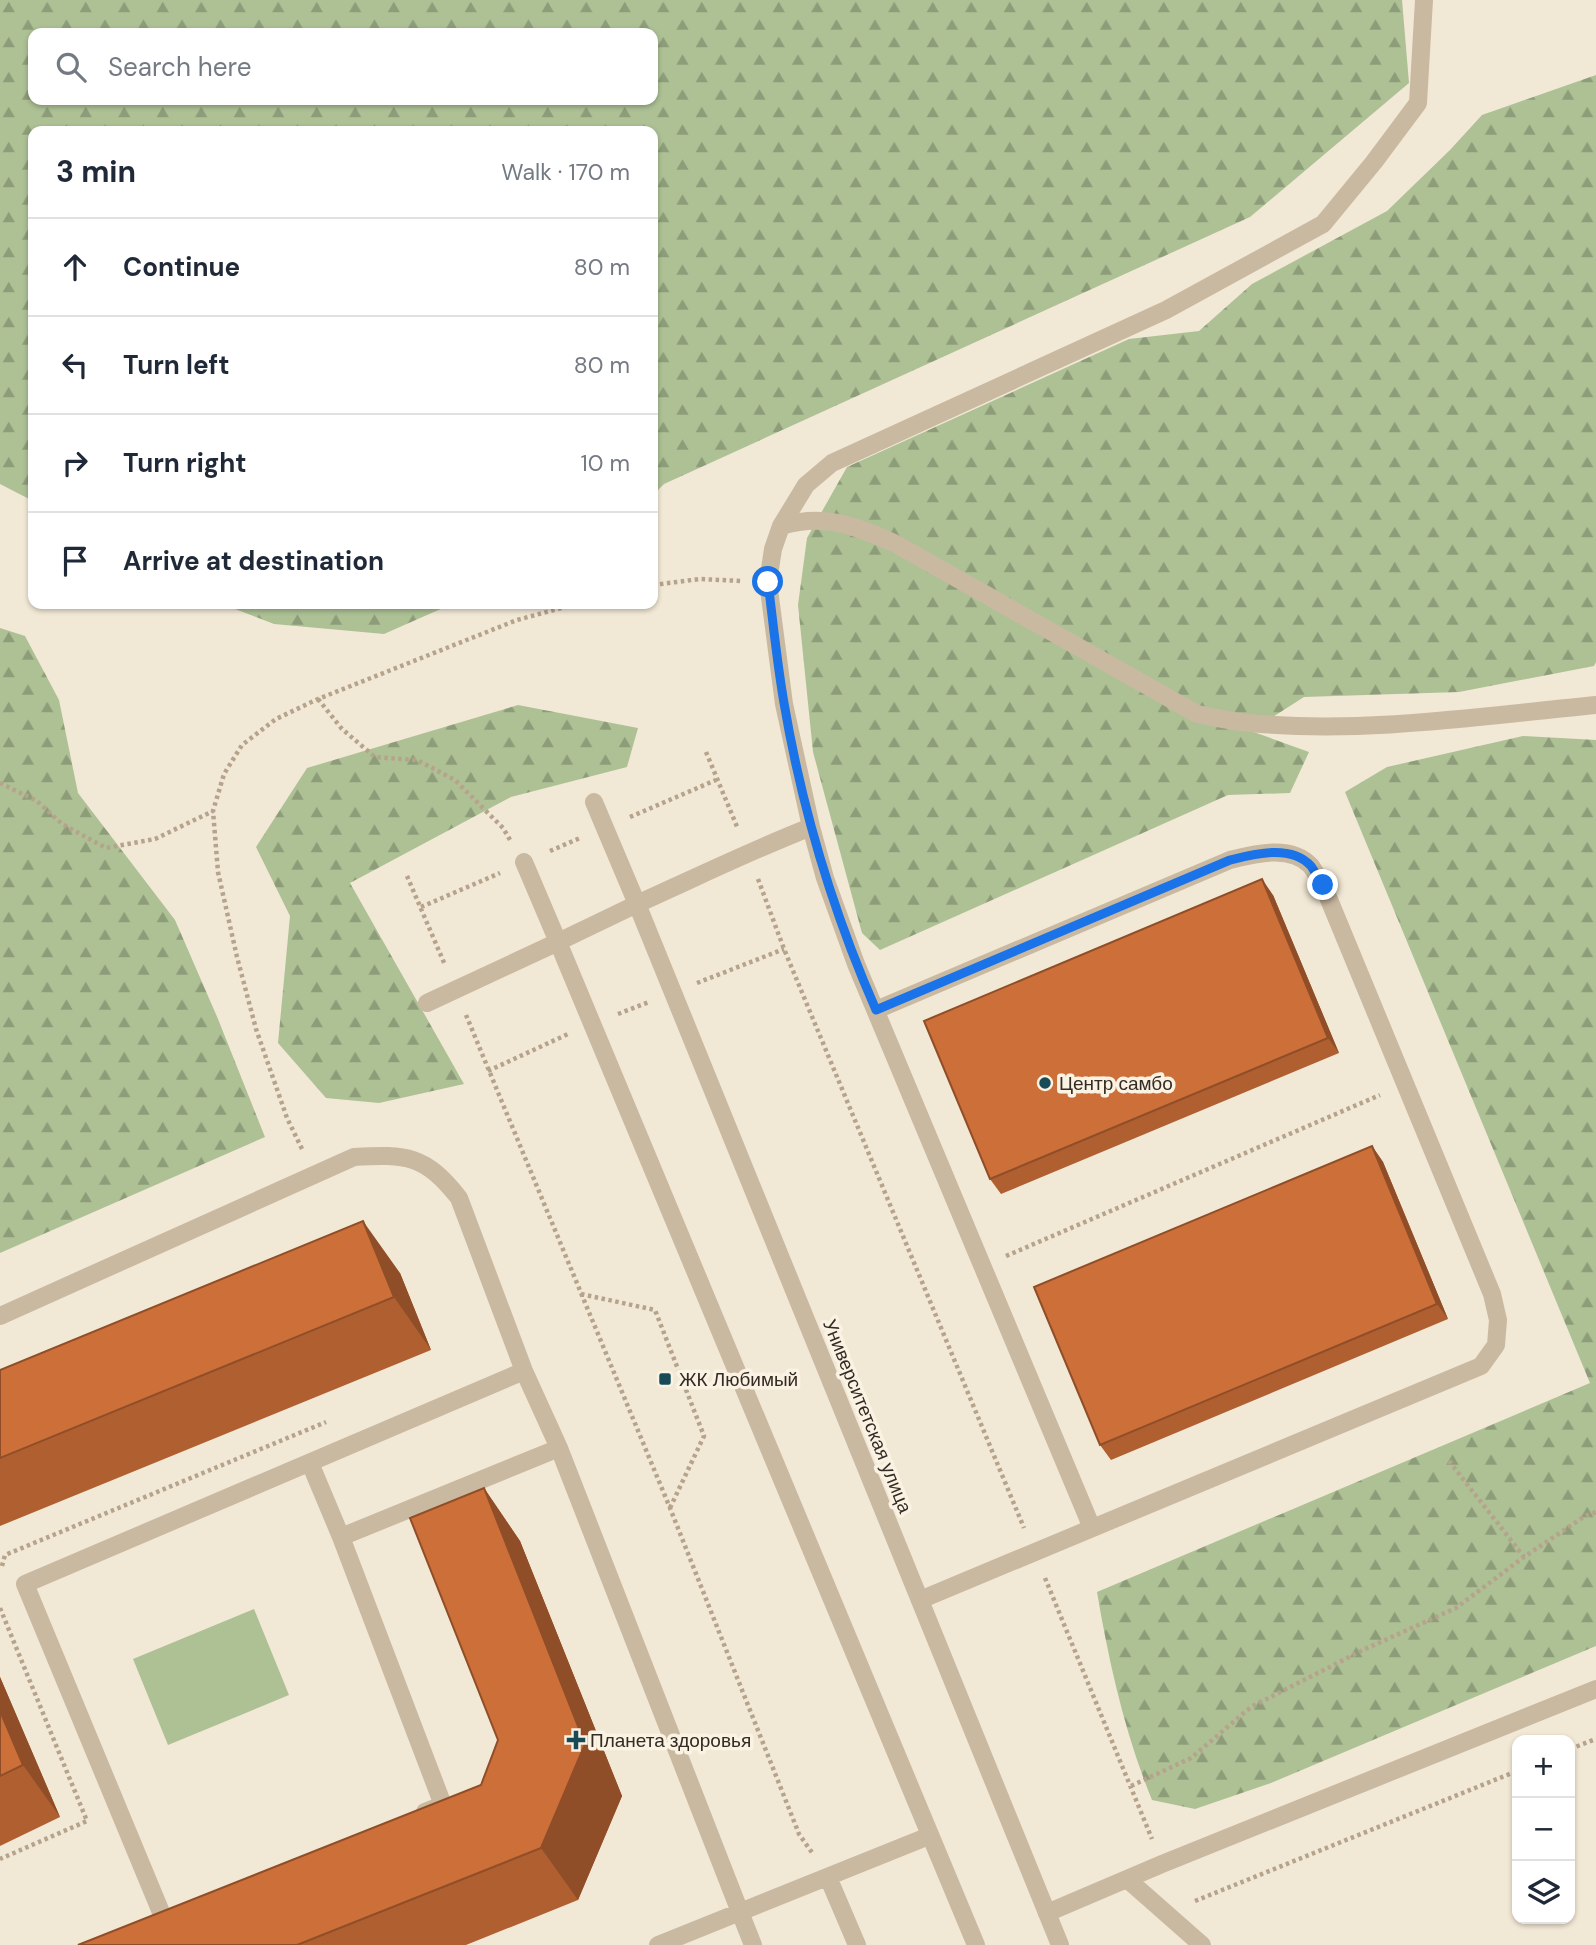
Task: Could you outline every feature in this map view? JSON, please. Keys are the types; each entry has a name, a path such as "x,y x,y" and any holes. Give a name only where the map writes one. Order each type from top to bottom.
{"street":[{"path":"1092,1528 856,964 825,878 784,704 768,582 773,549 781,526 806,485 832,464 1166,310 1323,224 1418,103 1424,0"},
{"path":"781,526 802,520 822,519 856,527 896,544 1196,714 1247,723 1298,726 1403,723 1596,705"},
{"name":"Университетская улица","path":"594,802 1060,1945"},
{"path":"427,1003 637,904 811,827"},
{"path":"876,1010 1230,860 1257,853 1285,853 1309,863 1323,885 1492,1294 1498,1320 1496,1345 1480,1366 920,1600"},
{"path":"524,862 976,1945"},
{"path":"0,1316 354,1157 383,1155 413,1159 440,1174 459,1198 524,1371 559,1448 753,1945"},
{"path":"164,1917 25,1584 524,1371"},
{"path":"341,1537 559,1448"},
{"path":"310,1463 443,1805 405,1821"},
{"path":"1047,1913 1127,1878 1596,1689"},
{"path":"657,1945 929,1836"},
{"path":"828,1877 857,1945"},
{"path":"1127,1878 1202,1945"}],"path":[{"path":"658,584 700,579 768,582"},
{"path":"314,1175 287,1118 256,1029 237,957 218,872 213,811 224,774 242,745 276,719 318,699 517,620 558,609"},
{"path":"318,699 342,729 375,757 417,760 455,780 503,828 524,862"},
{"path":"706,752 750,855 784,949 1162,1864"},
{"path":"421,907 716,780"},
{"path":"0,783 37,801 62,824 106,848 155,839 213,811"},
{"path":"407,876 670,1508 799,1834 828,1877"},
{"path":"488,1071 592,1023 784,949"},
{"path":"982,1266 1405,1084"},
{"path":"580,1293 655,1310 704,1436 670,1508"},
{"path":"0,1574 5,1555 336,1418"},
{"path":"1449,1461 1524,1557"},
{"path":"1131,1786 1191,1758 1251,1707 1363,1650 1456,1608 1524,1557 1585,1516 1596,1512"},
{"path":"0,1608 87,1821 0,1859"},
{"path":"1575,1747 1596,1739"},
{"path":"1191,1903 1512,1773"}],"green space":[{"path":"0,0 1402,0 1409,83 1250,217 664,484 658,490 658,126 28,126 28,498 0,484"},
{"path":"1596,75 1594,666 1459,692 1304,697 1251,731 1309,752 1290,793 1228,795 880,950 862,933 813,752 798,605 807,538 847,467 1129,339 1199,331 1252,284 1387,211 1482,115"},
{"path":"235,609 441,609 384,634 274,624"},
{"path":"0,628 25,636 59,700 78,793 175,920 265,1137 0,1253"},
{"path":"518,705 638,728 627,767 511,797 350,883 464,1084 379,1103 326,1098 278,1043 290,916 256,847 307,768"},
{"path":"1523,736 1596,740 1596,1646 1271,1783 1195,1809 1152,1800 1119,1698 1097,1592 1590,1383 1345,792 1387,767"},
{"path":"254,1609 289,1695 168,1745 133,1659"}],"building":[{"path":"1262,879 1328,1038 990,1179 924,1021"},
{"path":"1372,1146 1437,1304 1100,1445 1034,1287"},
{"path":"363,1221 394,1297 0,1458 0,1370"},
{"path":"484,1488 585,1744 541,1848 297,1945 78,1945 481,1785 498,1740 410,1518"},
{"path":"0,1711 23,1765 0,1776"}],"place":[{"name":"Центр самбо","path":"1045,1083"},
{"name":"ЖК Любимый","path":"665,1379"},
{"name":"Планета здоровья","path":"576,1740"}],"route":[{"path":"768,582 784,704 811,827 825,878 876,1010 1230,860 1257,853 1285,853 1309,863 1323,885"}]}
